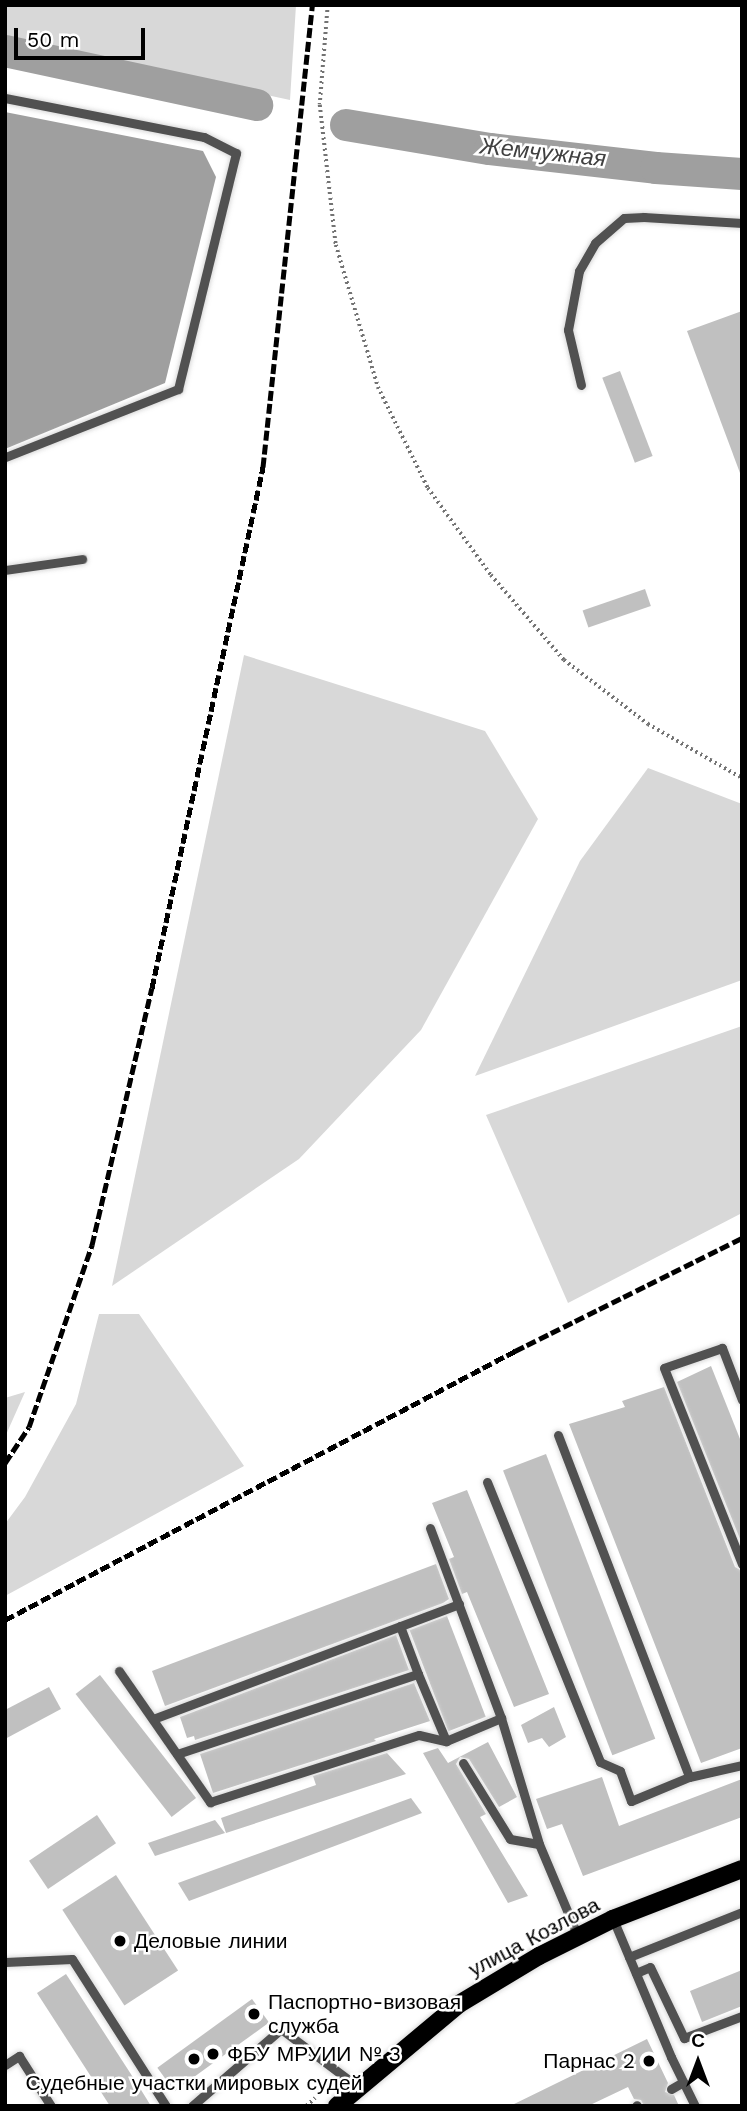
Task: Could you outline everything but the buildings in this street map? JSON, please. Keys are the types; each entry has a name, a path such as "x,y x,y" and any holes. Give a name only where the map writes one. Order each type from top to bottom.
{"main road":[{"name":"улица Козлова","path":"337,2106 357,2086 459,2004 613,1919 742,1869"}],"lane":[{"path":"5,98 204,137 236,153 178,389 5,457"},
{"path":"581,385 568,330 579,271 595,243 624,218 644,216 742,223"},
{"path":"5,570 82,559"},
{"path":"742,1400 722,1348 664,1367 742,1564"},
{"path":"558,1435 690,1777"},
{"path":"487,1482 600,1762 620,1771 631,1801 690,1777 742,1765"},
{"path":"430,1528 501,1718 539,1844 578,1937"},
{"path":"152,1719 458,1604"},
{"path":"400,1626 446,1741"},
{"path":"119,1671 210,1802 419,1735 446,1741 501,1718"},
{"path":"177,1754 418,1674"},
{"path":"463,1763 510,1839 539,1844"},
{"path":"629,1957 742,1912"},
{"path":"613,1919 695,2106"},
{"path":"5,1962 72,1959 166,2106"},
{"path":"636,1973 650,1967 684,2038 742,2016"},
{"path":"192,2106 281,2029 357,2086"},
{"path":"5,2065 19,2056 51,2106"},
{"path":"671,2089 683,2082"}],"path":[{"path":"328,5 320,105 336,245 378,387 428,488 491,575 564,660 648,724 742,778"},
{"path":"306,2106 315,2098"}],"shaded area":[{"path":"5,5 296,5 290,100 5,38"},
{"path":"5,112 203,151 216,177 165,383 5,449"},
{"path":"244,655 485,731 538,819 421,1030 299,1159 112,1286"},
{"path":"648,768 742,804 742,980 475,1076 580,861"},
{"path":"742,1026 742,1213 568,1303 486,1115"},
{"path":"99,1314 139,1314 244,1466 5,1596 5,1524 25,1497 76,1404"},
{"path":"25,1392 5,1437 5,1398"}],"waterway":[{"name":"Жемчужная","path":"5,51 257,105"},
{"name":"Жемчужная","path":"346,125 490,149 656,168 742,174"}],"railway":[{"path":"5,1463 29,1427 92,1245 152,988 263,467 312,5"},
{"path":"5,1620 515,1351 742,1238"}],"place":[{"name":"Деловые линии","path":"120,1941"},
{"name":"Паспортно-визовая служба","path":"254,2014"},
{"name":"ФБУ МРУИИ № 3","path":"213,2054"},
{"name":"Судебные участки мировых судей","path":"194,2059"},
{"name":"Парнас 2","path":"649,2061"}]}
